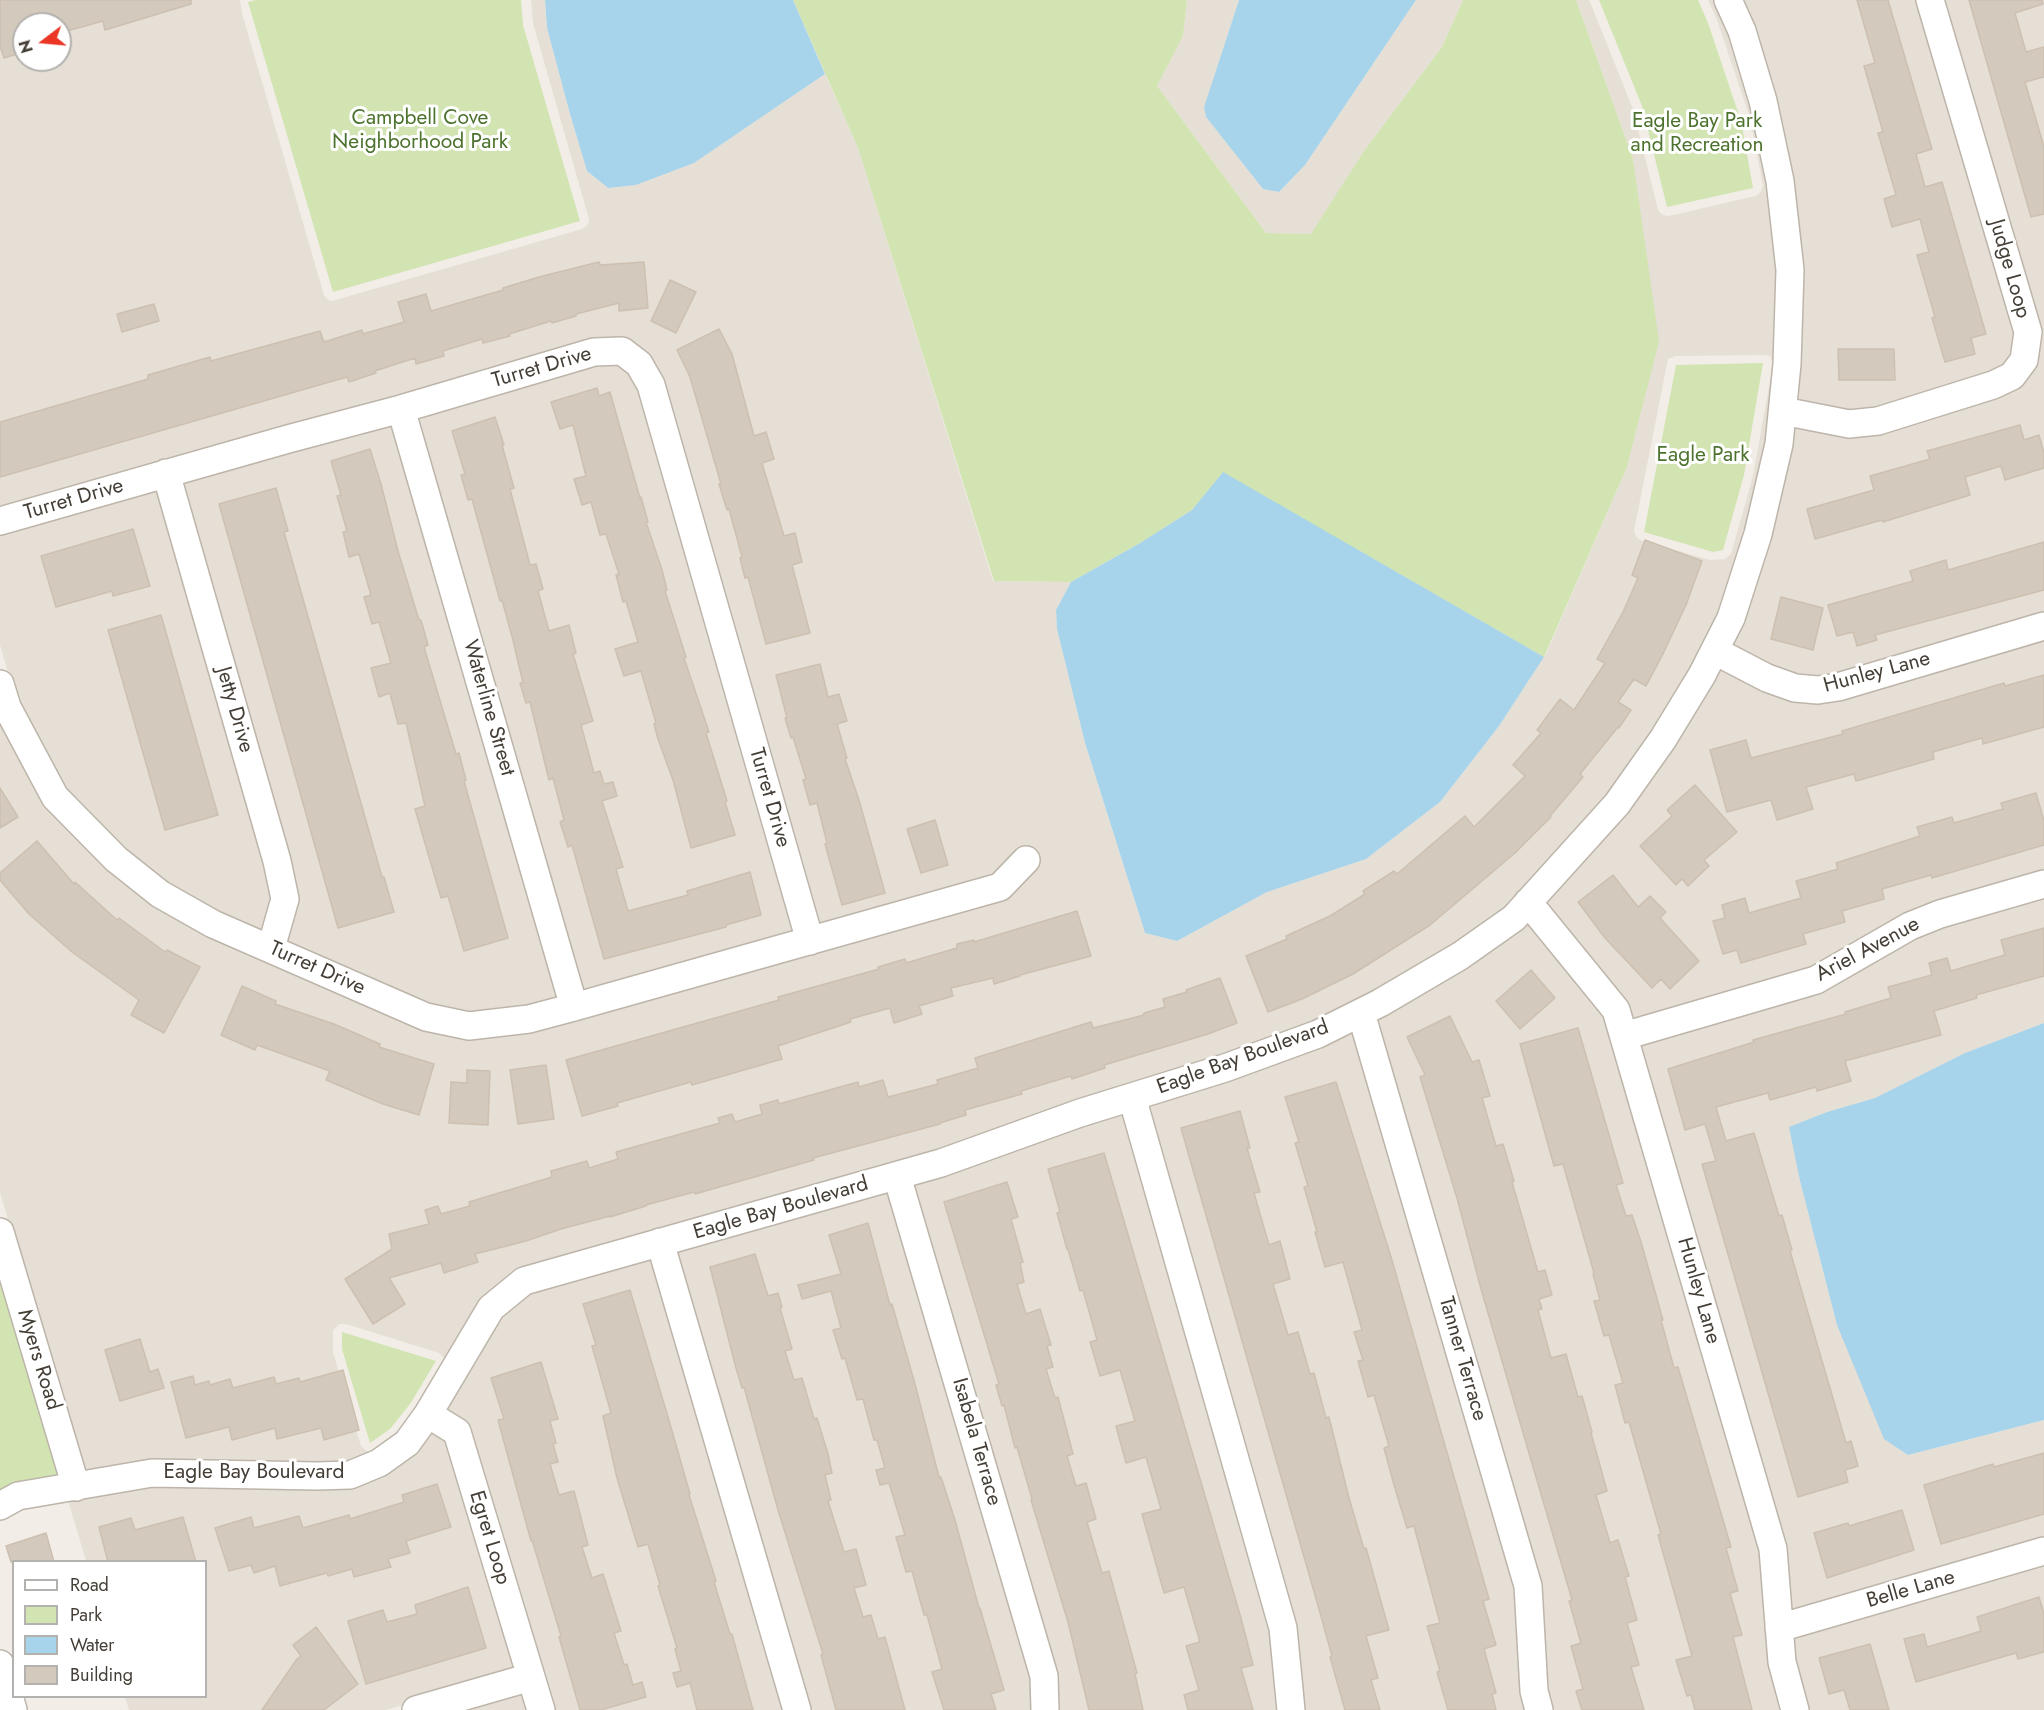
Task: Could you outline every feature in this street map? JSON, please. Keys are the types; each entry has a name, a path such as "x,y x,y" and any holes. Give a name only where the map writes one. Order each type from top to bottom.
{"street":[{"name":"Eagle Bay Boulevard","path":"0,1506 18,1496 152,1473 350,1475 380,1463 407,1443 428,1414 491,1308 524,1281 941,1163 1080,1113 1225,1068 1318,1035 1460,956 1514,918 1617,804 1663,739 1702,675 1731,618 1758,534 1779,444 1788,364 1790,270 1780,181 1763,100 1742,31 1728,0"},
{"name":"Judge Loop","path":"1783,411 1849,424 1878,422 1993,385 2012,376 2024,360 2028,332 1930,0"},
{"name":"Turret Drive","path":"0,521 402,409 594,352 622,351 639,364 651,385 810,941"},
{"name":"Waterline Street","path":"402,409 574,1007"},
{"name":"Jetty Drive","path":"166,473 277,861 285,899 271,948"},
{"name":"Hunley Lane","path":"1714,651 1767,678 1795,688 1818,690 1838,687 2044,626"},
{"name":"Turret Drive","path":"0,684 7,707 55,797 116,859 160,894 213,924 426,1017 469,1026 529,1019 1000,887 1026,860"},
{"name":"Ariel Avenue","path":"1624,1036 1816,980 1910,926 1940,914 2044,884"},
{"name":"Hunley Lane","path":"1528,902 1616,1010 1773,1550 1782,1662 1795,1710"},
{"name":"Tanner Terrace","path":"1361,1013 1528,1586 1534,1691 1539,1710"},
{"path":"1132,1097 1283,1628 1291,1710"},
{"name":"Isabela Terrace","path":"897,1176 1044,1676 1045,1710"},
{"name":"Myers Road","path":"0,1232 76,1487"},
{"path":"660,1242 797,1710"},
{"name":"Egret Loop","path":"428,1414 457,1432 540,1710"},
{"name":"Belle Lane","path":"1779,1628 2044,1551"},
{"path":"0,1664 14,1710"},
{"path":"416,1710 531,1677"}],"shaded area":[{"path":"0,0 240,0 324,295 332,301 582,229 588,225 589,219 533,23 531,0 545,0 547,28 587,171 608,188 636,185 694,163 825,74 858,148 993,581 1071,582 1056,610 1057,629 1085,743 1145,933 1177,941 1267,892 1366,859 1440,802 1499,726 1546,654 1627,467 1658,341 1633,159 1576,0 1589,0 1590,2 1633,109 1658,210 1663,215 1669,216 1755,196 1760,193 1763,186 1750,118 1708,0 1715,0 1732,35 1752,103 1770,183 1779,271 1777,364 1769,419 1771,420 1768,443 1747,532 1721,615 1692,671 1654,735 1608,799 1506,911 1453,948 1375,994 1348,1006 1314,1026 1077,1104 938,1153 521,1271 481,1304 418,1409 399,1436 374,1455 348,1465 153,1463 84,1475 0,1193 0,717 46,804 107,866 154,902 208,933 420,1026 470,1036 530,1029 1003,897 1041,859 1025,847 994,879 818,929 662,382 649,359 629,343 622,341 591,343 399,399 296,426 0,511","holes":["1676,356 1770,356 1773,364 1753,476 1731,554 1725,559 1710,560 1640,540 1634,531 1668,359","340,1324 439,1353 445,1359 444,1365 418,1409 398,1433 373,1451 367,1451 361,1446 333,1352 333,1330"]},
{"path":"1187,0 1239,0 1204,107 1206,117 1263,189 1279,192 1305,165 1416,0 1463,0 1442,47 1364,151 1312,234 1266,233 1157,86 1183,36"},
{"path":"1740,0 1919,0 2017,333 2014,357 2004,369 1876,412 1850,413 1794,403 1799,363"},
{"path":"1942,0 2044,0 2044,615 1836,677 1798,678 1729,646 1792,424 1846,433 2033,365"},
{"path":"617,361 630,371 641,389 797,935 582,995 415,415 595,362"},
{"path":"393,421 560,1000 470,1016 430,1008 284,942 180,480"},
{"path":"158,486 274,899 264,934 219,915 167,886 124,851 64,791 17,703 0,645 0,532"},
{"path":"2044,636 2044,873 1811,971 1632,1024 1542,902 1719,665 1763,688"},
{"path":"2044,894 2044,1023 1965,1053 1875,1098 1827,1112 1790,1127 1800,1181 1837,1325 1908,1455 2044,1420 2044,1541 1789,1615 1637,1043 1914,935"},
{"path":"1527,919 1606,1015 1762,1552 1784,1710 1551,1710 1374,1017"},
{"path":"1353,1028 1517,1588 1528,1710 1302,1710 1145,1103"},
{"path":"1124,1110 1273,1630 1280,1710 1056,1710 910,1182"},
{"path":"889,1189 1033,1678 1034,1710 808,1710 673,1249"},
{"path":"652,1255 785,1710 552,1710 442,1410 500,1314 529,1290"},
{"path":"430,1428 448,1438 518,1670 386,1710 129,1710 125,1698 207,1698 207,1560 86,1560 68,1500 152,1483 316,1486"},
{"path":"2044,1562 2044,1710 1807,1710 1793,1660 1791,1635"},
{"path":"523,1689 529,1710 451,1710"}],"green space":[{"name":"Campbell Cove Neighborhood Park","path":"256,0 521,0 523,25 580,221 333,292 248,2"},
{"path":"793,0 1187,0 1183,36 1157,86 1266,233 1311,234 1364,151 1442,47 1463,0 1576,0 1633,159 1659,341 1627,467 1544,657 1223,473 1192,510 1071,582 994,581 858,148"},
{"name":"Eagle Bay Park and Recreation","path":"1599,0 1698,0 1741,121 1753,188 1667,207 1642,106"},
{"name":"Eagle Park","path":"1763,363 1744,475 1723,550 1713,552 1644,532 1676,365"},
{"path":"0,1271 62,1479 0,1495"},
{"path":"342,1332 436,1361 410,1404 390,1429 370,1443 342,1349"}],"water":[{"path":"545,0 793,0 825,74 694,163 636,185 608,188 587,171 547,28"},
{"path":"1239,0 1416,0 1305,165 1279,192 1263,189 1206,117 1204,107"},
{"path":"1223,472 1544,657 1499,726 1440,802 1366,859 1267,892 1177,941 1145,933 1085,743 1057,629 1056,610 1071,582 1192,510"},
{"path":"2044,1023 2044,1420 1908,1455 1884,1439 1837,1325 1800,1181 1789,1127 1827,1112 1875,1098 1965,1053"}],"building":[{"path":"0,0 191,0 191,4 105,30 103,21 72,30 72,12 12,12 12,56 4,58 0,46"},
{"path":"1857,0 1888,0 1932,149 1916,154 1925,187 1942,182 1986,334 1971,338 1975,354 1945,362 1917,255 1929,252 1920,219 1892,227 1884,199 1896,195 1878,133 1883,132 1864,66 1875,63"},
{"path":"1969,0 2042,0 2043,4 2015,13 2026,52 2044,47 2044,77 2025,82 2044,147 2044,214 2031,217"},
{"path":"599,262 600,265 644,262 648,308 619,311 619,303 576,314 576,316 509,334 510,336 483,343 482,339 443,351 444,356 416,364 415,358 349,382 347,377 0,477 0,422 148,379 148,375 210,357 211,361 320,331 324,342 362,330 363,334 404,322 398,302 426,294 431,311 539,277"},
{"path":"670,280 696,292 676,333 651,321"},
{"path":"154,304 159,321 122,332 117,314"},
{"path":"719,329 732,354 754,436 766,432 774,459 762,463 784,536 795,533 802,562 792,565 810,633 766,644 748,577 745,578 740,558 742,557 729,509 727,510 719,484 721,484 690,377 677,350"},
{"path":"1838,349 1894,349 1895,380 1839,380"},
{"path":"597,388 599,396 610,392 648,522 646,522 662,570 667,590 665,591 686,657 684,658 709,732 706,733 735,835 691,848 673,780 658,739 654,724 656,723 641,671 624,676 615,649 638,642 626,601 623,602 616,575 619,574 606,534 600,535 591,502 582,505 574,479 586,476 573,425 560,429 551,402"},
{"path":"495,417 504,445 502,445 514,488 510,489 530,565 536,564 543,589 538,591 549,631 569,625 576,653 573,654 593,721 581,725 594,773 600,771 604,784 613,782 617,796 602,801 623,867 616,869 628,911 688,895 687,891 750,872 761,915 726,925 726,927 604,959 572,845 568,847 560,822 564,820 553,778 549,780 530,702 526,703 520,683 523,683 513,640 472,499 468,500 461,475 465,474 452,431"},
{"path":"2020,425 2024,440 2039,435 2044,453 2044,468 2005,480 2001,466 1965,477 1970,495 1883,522 1882,520 1815,539 1807,509 1874,490 1870,476 1930,459 1927,451"},
{"path":"370,449 398,551 428,645 424,647 456,754 459,753 466,780 464,781 508,938 464,951 448,896 441,898 415,809 425,806 406,723 398,724 390,693 379,697 371,668 391,663 379,622 372,624 364,597 371,595 359,554 349,557 343,532 347,531 337,496 341,495 331,461"},
{"path":"276,488 288,531 284,532 394,912 338,928 219,504"},
{"path":"133,529 150,586 113,596 112,591 56,607 41,556"},
{"path":"1645,540 1702,561 1686,605 1646,686 1634,679 1618,702 1631,710 1619,728 1580,774 1583,777 1551,817 1515,853 1430,925 1353,974 1302,999 1268,1012 1246,956 1287,939 1286,936 1330,916 1365,894 1363,891 1394,871 1397,874 1465,816 1474,827 1525,776 1513,765 1541,733 1537,730 1560,699 1574,710 1605,663 1597,659 1623,612 1638,578 1632,575"},
{"path":"2044,542 2044,590 1875,635 1877,640 1857,646 1853,632 1837,636 1828,605 1913,581 1910,571 1946,560 1948,570"},
{"path":"1781,597 1823,608 1813,650 1771,639"},
{"path":"161,615 218,815 165,830 108,630"},
{"path":"820,664 828,697 839,694 847,721 837,724 847,758 845,759 885,893 842,905 825,844 827,843 817,803 810,805 803,780 806,779 785,718 787,718 776,675"},
{"path":"2044,675 2044,727 1983,744 1982,738 1933,752 1934,759 1856,781 1854,774 1806,787 1813,809 1777,820 1771,800 1727,812 1710,750 1746,740 1751,758 1843,734 1842,731 2004,683 2005,686"},
{"path":"1695,785 1737,832 1704,860 1709,866 1688,886 1682,879 1676,885 1640,846 1672,816 1667,810"},
{"path":"0,788 18,817 0,828"},
{"path":"2036,793 2044,821 2044,845 1932,878 1931,875 1882,889 1884,899 1842,911 1845,922 1803,934 1806,944 1741,963 1737,950 1723,954 1713,921 1725,918 1722,905 1745,898 1749,913 1801,898 1796,881 1838,869 1836,863 1920,836 1917,827 1952,817 1954,823 2003,809 2001,803"},
{"path":"935,820 948,865 921,873 907,829"},
{"path":"37,841 74,884 75,882 117,920 119,918 165,952 167,950 200,967 164,1033 131,1015 139,1000 72,952 29,914 0,880 0,873"},
{"path":"1613,875 1638,907 1650,896 1666,912 1660,918 1699,961 1670,989 1661,979 1652,988 1605,938 1578,902"},
{"path":"1077,911 1091,956 994,984 993,978 951,988 953,996 919,1006 922,1014 894,1023 890,1008 850,1019 851,1022 778,1046 782,1059 692,1085 691,1082 617,1103 618,1106 582,1116 566,1060 779,1000 778,997 879,969 878,967 905,959 906,963 957,948 957,944 974,940 974,942"},
{"path":"2044,928 2044,976 1976,995 1977,998 1934,1011 1941,1035 1845,1061 1851,1081 1817,1091 1816,1087 1770,1100 1768,1093 1716,1107 1726,1141 1754,1133 1779,1216 1782,1215 1792,1250 1790,1251 1846,1443 1851,1441 1858,1466 1845,1470 1848,1482 1798,1497 1702,1164 1716,1161 1705,1124 1685,1130 1668,1069 1754,1042 1753,1040 1846,1014 1845,1012 1891,998 1888,987 1932,975 1929,963 1947,958 1951,971 2005,955 2001,940"},
{"path":"1531,970 1555,998 1520,1029 1496,1001"},
{"path":"1220,978 1237,1023 1104,1065 1105,1068 1072,1079 1071,1076 1021,1091 1022,1094 965,1110 966,1115 940,1124 475,1254 478,1262 444,1273 441,1263 389,1278 405,1304 373,1324 345,1279 392,1249 389,1234 429,1224 425,1210 438,1206 441,1214 470,1206 469,1202 552,1177 551,1171 587,1161 589,1168 618,1159 616,1152 720,1123 718,1118 732,1114 735,1122 762,1114 760,1105 778,1100 779,1104 858,1082 859,1087 883,1080 888,1097 938,1084 937,1080 978,1068 975,1058 1091,1022 1093,1028 1144,1015 1144,1013 1165,1007 1163,999"},
{"path":"242,986 276,1001 275,1004 334,1024 380,1044 379,1047 434,1064 419,1115 383,1104 326,1080 330,1071 257,1045 255,1050 221,1035"},
{"path":"1450,1016 1472,1062 1479,1060 1490,1096 1482,1098 1496,1146 1503,1144 1538,1272 1545,1270 1552,1295 1539,1299 1542,1309 1538,1310 1551,1358 1566,1354 1578,1397 1582,1396 1607,1491 1596,1495 1610,1543 1618,1540 1629,1576 1625,1577 1637,1620 1627,1623 1639,1665 1631,1667 1644,1710 1582,1710 1576,1691 1583,1689 1571,1646 1581,1643 1569,1601 1572,1600 1420,1077 1425,1075 1407,1037"},
{"path":"1578,1028 1623,1183 1616,1185 1626,1216 1632,1215 1641,1242 1674,1368 1678,1367 1731,1547 1726,1548 1738,1591 1730,1593 1742,1635 1733,1637 1752,1710 1695,1710 1691,1695 1687,1696 1676,1660 1692,1656 1658,1535 1661,1534 1629,1422 1625,1423 1615,1385 1623,1383 1609,1335 1604,1336 1594,1301 1600,1300 1594,1273 1563,1164 1554,1166 1520,1044"},
{"path":"546,1065 554,1119 518,1124 510,1070"},
{"path":"467,1070 490,1071 488,1125 449,1123 451,1082 467,1083"},
{"path":"1336,1082 1391,1257 1489,1599 1483,1601 1496,1645 1484,1649 1496,1693 1492,1694 1496,1710 1448,1710 1427,1626 1440,1623 1414,1526 1407,1528 1394,1485 1384,1448 1389,1446 1374,1395 1368,1397 1358,1361 1363,1360 1354,1332 1362,1330 1343,1262 1325,1267 1315,1232 1317,1232 1304,1187 1308,1186 1295,1143 1299,1142 1285,1097"},
{"path":"1240,1111 1250,1148 1247,1148 1260,1192 1254,1193 1269,1245 1280,1241 1290,1279 1273,1284 1288,1335 1298,1332 1310,1374 1314,1373 1326,1418 1329,1417 1349,1498 1389,1630 1366,1636 1378,1678 1371,1680 1380,1710 1345,1710 1319,1609 1181,1128"},
{"path":"1104,1153 1241,1618 1253,1665 1241,1668 1253,1710 1188,1710 1184,1695 1199,1690 1186,1646 1200,1642 1184,1587 1164,1593 1142,1514 1161,1509 1146,1457 1126,1463 1116,1426 1135,1421 1120,1370 1100,1376 1090,1342 1097,1340 1083,1290 1080,1291 1067,1249 1048,1169"},
{"path":"1007,1182 1018,1217 1011,1219 1023,1262 1020,1263 1024,1282 1017,1284 1026,1314 1040,1309 1051,1345 1047,1346 1053,1367 1046,1369 1055,1398 1058,1397 1073,1454 1067,1456 1076,1486 1086,1483 1096,1519 1087,1522 1102,1573 1109,1571 1137,1673 1135,1674 1143,1710 1089,1710 1068,1622 1017,1447 1015,1448 1004,1405 1002,1406 996,1385 999,1384 944,1202"},
{"path":"868,1223 890,1305 892,1304 915,1384 939,1477 941,1477 955,1520 1004,1690 991,1694 996,1710 944,1710 932,1672 942,1669 912,1571 906,1572 896,1537 905,1535 889,1483 880,1485 876,1470 885,1468 877,1440 874,1440 863,1399 857,1400 845,1358 842,1359 833,1330 841,1328 831,1291 802,1299 798,1285 841,1274 829,1235"},
{"path":"755,1254 768,1296 778,1293 792,1349 785,1351 794,1380 802,1378 814,1419 817,1418 828,1454 832,1473 825,1475 831,1500 828,1501 844,1552 856,1549 866,1585 854,1588 863,1617 871,1615 878,1639 885,1637 905,1710 836,1710 821,1655 823,1654 778,1510 744,1387 742,1388 736,1368 710,1267"},
{"path":"630,1290 753,1710 697,1710 690,1683 677,1687 673,1673 681,1671 675,1649 677,1648 648,1544 638,1547 617,1478 603,1416 611,1413 592,1346 596,1345 583,1304"},
{"path":"140,1339 150,1372 158,1369 164,1388 120,1401 105,1350"},
{"path":"541,1362 558,1419 550,1421 558,1462 550,1464 559,1495 574,1491 588,1545 582,1547 592,1578 603,1574 621,1631 614,1633 624,1665 627,1664 633,1685 642,1682 646,1697 601,1710 580,1710 559,1637 561,1636 531,1541 498,1420 504,1419 491,1378"},
{"path":"343,1370 359,1430 324,1440 321,1428 277,1439 275,1428 232,1440 229,1427 186,1438 171,1382 193,1376 195,1385 209,1381 210,1385 230,1379 233,1388 274,1377 276,1384 299,1378 300,1382"},
{"path":"2044,1453 2044,1514 1941,1544 1924,1485 1993,1464 1994,1467"},
{"path":"437,1484 451,1527 406,1541 410,1553 388,1559 391,1567 354,1577 352,1569 328,1576 327,1573 280,1586 275,1566 254,1573 251,1565 229,1571 215,1528 251,1517 254,1528 299,1516 303,1528 349,1515 350,1519 404,1502 402,1495"},
{"path":"1902,1510 1914,1550 1827,1578 1814,1533 1848,1523 1849,1526"},
{"path":"183,1517 195,1560 107,1560 99,1527 131,1518 135,1530"},
{"path":"46,1533 53,1560 12,1560 11,1562 6,1546"},
{"path":"468,1587 486,1648 366,1684 348,1621 383,1610 387,1622 417,1614 415,1605"},
{"path":"2039,1597 2044,1614 2044,1652 2018,1659 2016,1653 1916,1682 1904,1639 1924,1634 1927,1647 1965,1636 1981,1631 1977,1617"},
{"path":"316,1627 358,1684 324,1710 262,1710 301,1656 293,1645"},
{"path":"1870,1644 1889,1710 1850,1710 1844,1690 1829,1694 1819,1658"}]}
